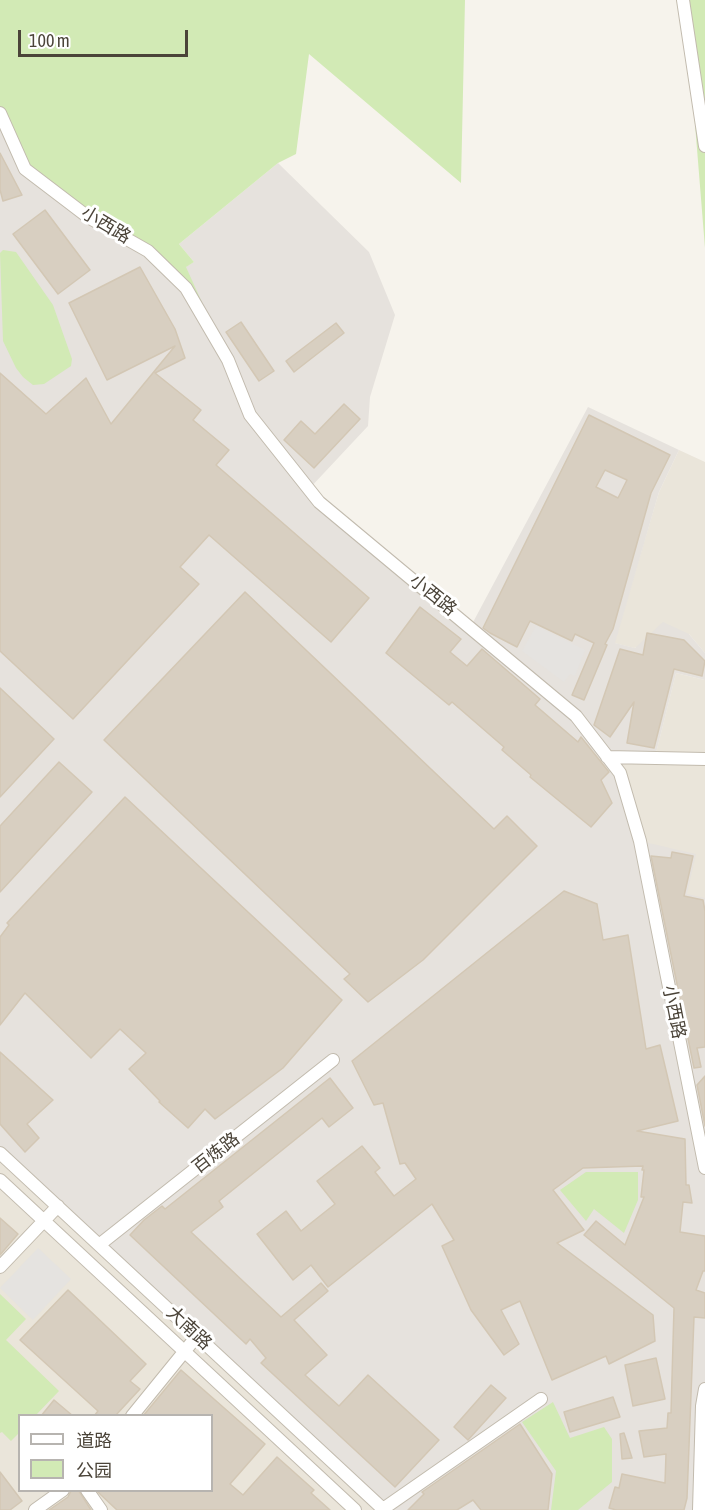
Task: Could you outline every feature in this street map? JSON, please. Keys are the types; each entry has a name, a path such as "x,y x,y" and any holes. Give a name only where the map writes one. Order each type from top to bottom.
{"street":[{"path":"683,0 705,146"},
{"name":"小西路","path":"0,113 25,169 88,217 148,251 186,288 228,360 250,415 319,502 576,716 620,773 640,841 705,1168"},
{"path":"607,757 705,759"},
{"name":"百炼路","path":"99,1245 333,1060"},
{"name":"大南路","path":"0,1152 61,1209 58,1206"},
{"name":"大南路","path":"0,1180 355,1510"},
{"path":"0,1267 58,1206"},
{"name":"大南路","path":"58,1206 383,1509"},
{"path":"134,1414 197,1336"},
{"path":"699,1510 702,1406 705,1389"},
{"path":"383,1509 541,1399"},
{"path":"35,1510 62,1492"},
{"path":"88,1492 101,1510"}],"shaded area":[{"path":"0,113 186,288 224,351 185,267 194,262 179,244 278,163 369,252 395,315 370,397 368,426 309,489 471,626 588,407 679,450 659,492 615,643 635,648 663,622 689,634 705,653 705,680 676,673 656,753 629,751 614,754 640,841 696,854 687,894 705,898 705,1389 699,1510 384,1510 0,1153"},
{"path":"679,450 705,462 705,653 689,634 634,648 614,643 659,492"},
{"path":"536,626 585,650 575,676 570,674 564,682 522,651"},
{"path":"676,673 705,680 705,1175 614,754 629,751 656,753"},
{"path":"0,1153 384,1510 0,1510"},
{"path":"38,1248 71,1279 33,1320 0,1288"}],"green space":[{"path":"0,0 465,0 461,183 309,54 296,154 278,163 179,244 194,262 186,267 228,360 186,288 148,251 25,169 0,113"},
{"path":"685,0 705,0 705,248"},
{"path":"3,250 16,252 53,305 72,359 71,366 44,384 33,385 23,377 3,341 0,253"},
{"path":"586,1172 638,1172 638,1200 624,1233 594,1209 586,1221 560,1190"},
{"path":"0,1294 26,1319 6,1340 59,1391 37,1414 18,1414 18,1434 11,1441 2,1432 0,1433"},
{"path":"553,1402 570,1438 604,1427 612,1439 612,1482 578,1510 551,1510 556,1471 522,1422"}],"building":[{"path":"0,153 22,195 3,201 0,190"},
{"path":"45,210 90,270 58,294 13,234"},
{"path":"140,267 175,329 185,358 155,373 201,410 193,420 229,450 216,465 369,598 331,642 209,535 180,567 199,584 73,719 0,651 0,373 46,414 86,378 111,424 175,346 107,380 69,303"},
{"path":"241,322 274,371 259,381 226,332"},
{"path":"336,323 344,333 294,372 286,361"},
{"path":"344,404 360,419 314,468 284,440 301,421 315,434"},
{"path":"589,415 670,455 651,493 613,629 584,700 572,695 594,643 575,634 572,641 530,621 517,647 483,628","holes":["605,470 627,480 618,498 596,487"]},
{"path":"245,592 494,829 507,816 537,846 423,960 368,1002 344,979 350,974 104,740"},
{"path":"420,607 461,639 450,652 467,666 482,649 540,699 535,705 578,742 581,737 609,772 601,780 612,803 591,827 530,777 531,775 502,750 504,747 452,702 449,705 386,653"},
{"path":"647,633 684,640 705,661 702,676 674,669 654,748 627,743 634,702 610,737 594,725 620,649 643,655"},
{"path":"0,688 54,739 0,797"},
{"path":"59,762 92,792 0,892 0,826"},
{"path":"125,797 342,1000 283,1068 215,1119 205,1109 188,1128 159,1102 129,1069 146,1053 120,1029 91,1058 25,993 0,1025 0,937 9,925 7,923"},
{"path":"672,852 693,856 684,896 703,900 705,911 705,1047 697,1048 701,1067 694,1068 651,856 671,858"},
{"path":"564,891 597,904 603,940 628,935 646,1049 660,1045 678,1121 637,1131 685,1139 686,1185 689,1185 692,1203 683,1202 680,1232 705,1236 705,1271 703,1271 696,1290 705,1293 705,1318 694,1317 687,1498 684,1510 616,1510 609,1508 615,1487 619,1488 622,1474 665,1483 666,1454 644,1457 639,1431 667,1428 668,1413 671,1413 674,1308 584,1235 596,1221 625,1245 644,1197 641,1197 643,1166 583,1168 553,1190 584,1230 557,1243 653,1315 655,1341 609,1364 606,1356 552,1380 520,1301 501,1310 519,1344 504,1355 471,1310 442,1246 454,1240 432,1204 328,1287 311,1265 293,1280 257,1234 286,1211 301,1231 335,1204 317,1181 362,1146 380,1168 375,1172 394,1196 416,1179 405,1163 400,1164 383,1103 374,1105 352,1061"},
{"path":"0,1052 53,1100 27,1124 39,1138 25,1152 0,1124"},
{"path":"705,1076 705,1126 697,1085"},
{"path":"330,1078 353,1108 329,1127 322,1118 219,1201 223,1207 191,1232 281,1317 321,1283 328,1291 294,1320 327,1355 305,1375 339,1406 368,1375 439,1440 395,1487 261,1363 266,1358 250,1339 246,1344 130,1235 144,1220 162,1206 165,1209"},
{"path":"0,1218 18,1234 0,1255"},
{"path":"68,1290 146,1364 130,1381 140,1389 117,1414 96,1414 98,1411 20,1340"},
{"path":"656,1358 665,1399 633,1406 625,1365"},
{"path":"181,1370 265,1444 230,1484 243,1495 277,1457 314,1490 311,1493 330,1510 117,1510 98,1492 213,1492 213,1414 145,1414"},
{"path":"491,1385 506,1398 468,1440 454,1427"},
{"path":"613,1397 620,1417 570,1432 564,1412"},
{"path":"54,1400 71,1414 43,1414"},
{"path":"520,1424 552,1474 548,1510 481,1510 473,1500 457,1510 408,1510 424,1494 422,1492"},
{"path":"624,1433 632,1458 622,1459 620,1434"},
{"path":"0,1472 22,1501 10,1510 0,1510"},
{"path":"70,1492 80,1492 91,1510 49,1510 68,1497"}]}
